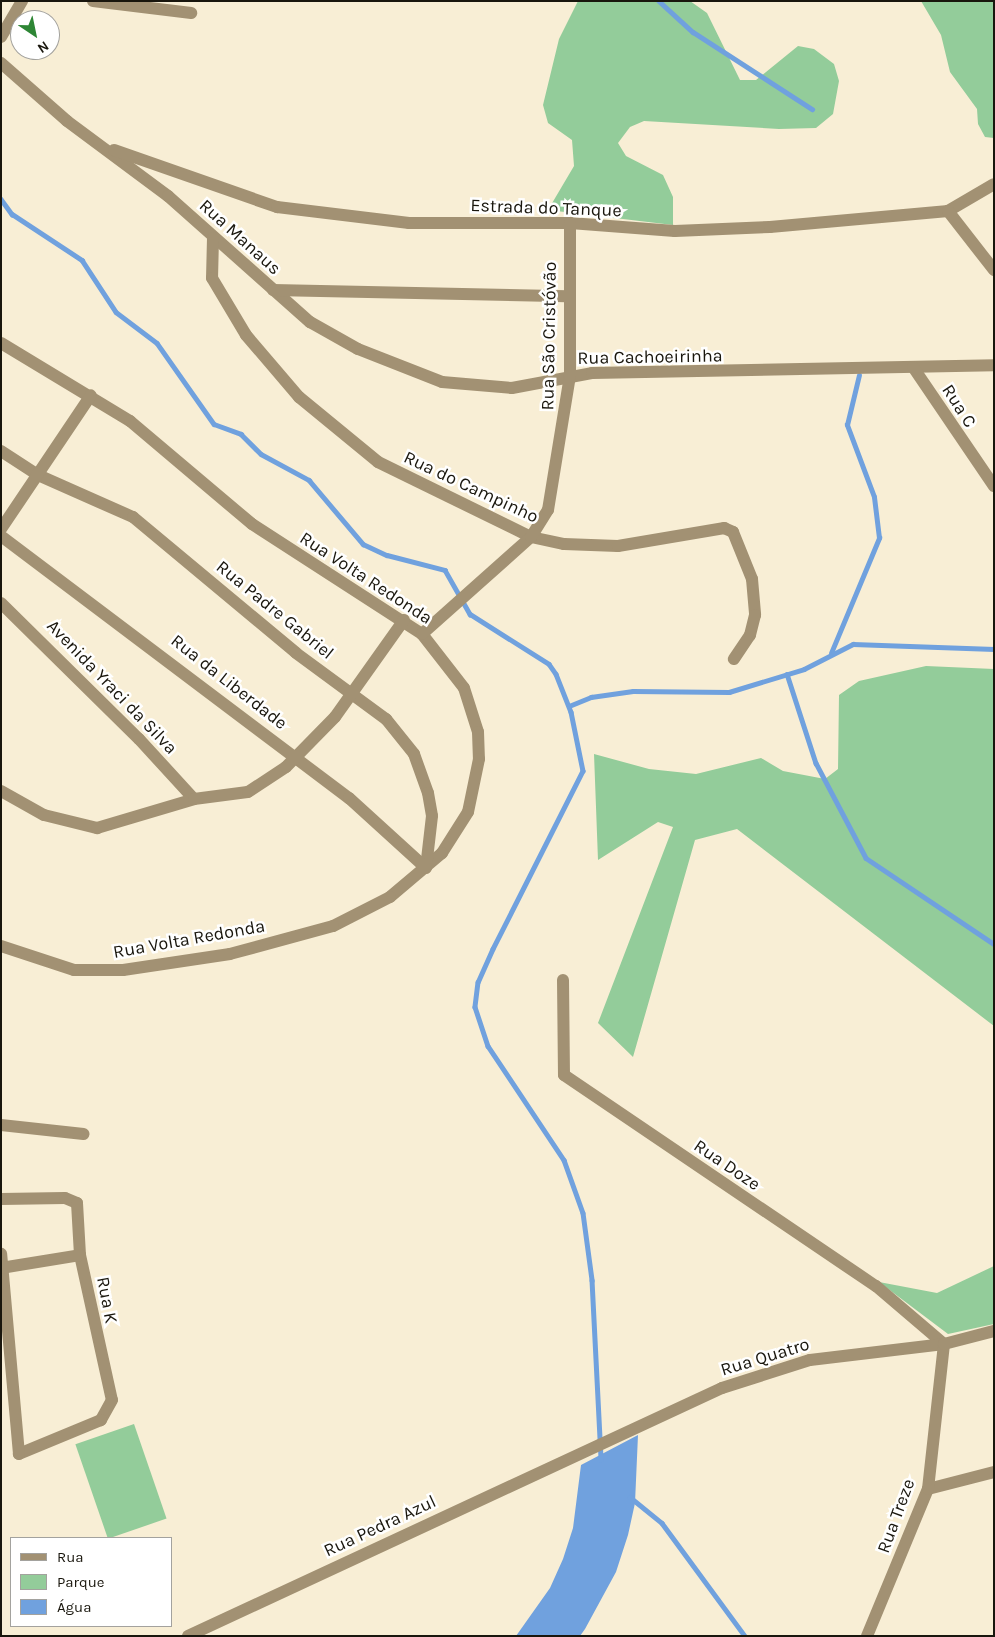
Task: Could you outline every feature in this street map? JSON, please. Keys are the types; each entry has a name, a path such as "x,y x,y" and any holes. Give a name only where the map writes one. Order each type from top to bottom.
{"street":[{"path":"1,37 22,1"},
{"path":"93,1 191,13"},
{"name":"Rua Manaus","path":"1,63 273,290 567,296"},
{"name":"Estrada do Tanque","path":"100,145 230,193 314,214 409,223 570,223 675,231 948,211 994,184"},
{"path":"948,211 994,270"},
{"name":"Rua São Cristóvão","path":"422,634 531,536 553,495 570,376 567,296 570,223"},
{"name":"Rua do Campinho","path":"213,238 210,266 218,293 299,397 378,462 531,536 564,544 618,546 724,528 733,532 752,578 755,615 750,635 734,660"},
{"name":"Rua Cachoeirinha","path":"273,290 337,339 442,382 512,388 570,376 994,365"},
{"name":"Rua Volta Redonda","path":"1,343 91,395 155,441 252,524 404,620 422,634 464,688 478,732 479,759 468,812 446,846 426,868 390,897 333,926 230,954 95,971 53,965 1,946"},
{"name":"Rua C","path":"913,367 994,486"},
{"path":"1,530 91,395"},
{"name":"Rua Padre Gabriel","path":"1,451 38,475 84,492 133,517 296,653 386,719 414,754 423,774 432,816 426,868"},
{"name":"Rua da Liberdade","path":"1,536 297,757 426,868"},
{"name":"Avenida Yraci da Silva","path":"1,603 140,739 194,799"},
{"path":"1,791 52,819 97,828 194,799 248,792 297,757 354,694 404,620"},
{"name":"Rua Doze","path":"563,980 564,1075 876,1286 944,1344"},
{"path":"1,1125 84,1134"},
{"name":"Rua K","path":"1,1199 64,1198 78,1206 80,1255 112,1400 106,1415 19,1454 1,1268"},
{"path":"1,1254 1,1268 80,1255"},
{"name":"Rua Quatro","path":"587,1447 722,1388 810,1360 944,1344 994,1331"},
{"name":"Rua Treze","path":"867,1636 928,1489 944,1344"},
{"name":"Rua Pedra Azul","path":"188,1636 587,1447"},
{"path":"928,1489 994,1472"}],"green space":[{"path":"578,1 690,1 707,13 740,80 756,80 798,46 814,49 834,64 839,81 833,114 816,128 779,129 644,121 630,127 618,143 626,156 663,175 673,197 673,225 548,210 574,166 572,140 548,123 543,105 559,39"},
{"path":"921,1 994,1 994,138 985,137 978,124 977,109 950,72 941,35"},
{"path":"926,666 994,669 994,1026 737,829 695,840 633,1057 598,1023 673,827 658,822 598,860 594,754 649,769 696,774 761,758 783,771 825,779 838,769 839,695 859,681"},
{"path":"994,1266 994,1324 948,1334 879,1282 937,1293"},
{"path":"134,1424 167,1519 113,1537 107,1537 75,1444"}],"water":[{"path":"638,1435 635,1503 628,1535 616,1572 585,1629 580,1636 516,1636 550,1588 563,1559 573,1528 581,1465"}],"waterway":[{"path":"659,1 693,32 812,109"},
{"path":"1,199 12,214 82,260 116,312 157,343 214,424 241,434 261,454 309,480 363,544 387,555 445,570 470,614 549,664 556,674 571,712 583,771 493,949 478,982 475,1007 488,1046 564,1160 583,1213 592,1280 601,1460"},
{"path":"831,653 879,538 874,497 847,425 859,375"},
{"path":"569,706 591,697 633,691 729,692 804,669 853,644 994,649"},
{"path":"787,674 816,763 866,858 994,944"},
{"path":"630,1497 662,1523 745,1636"}]}
